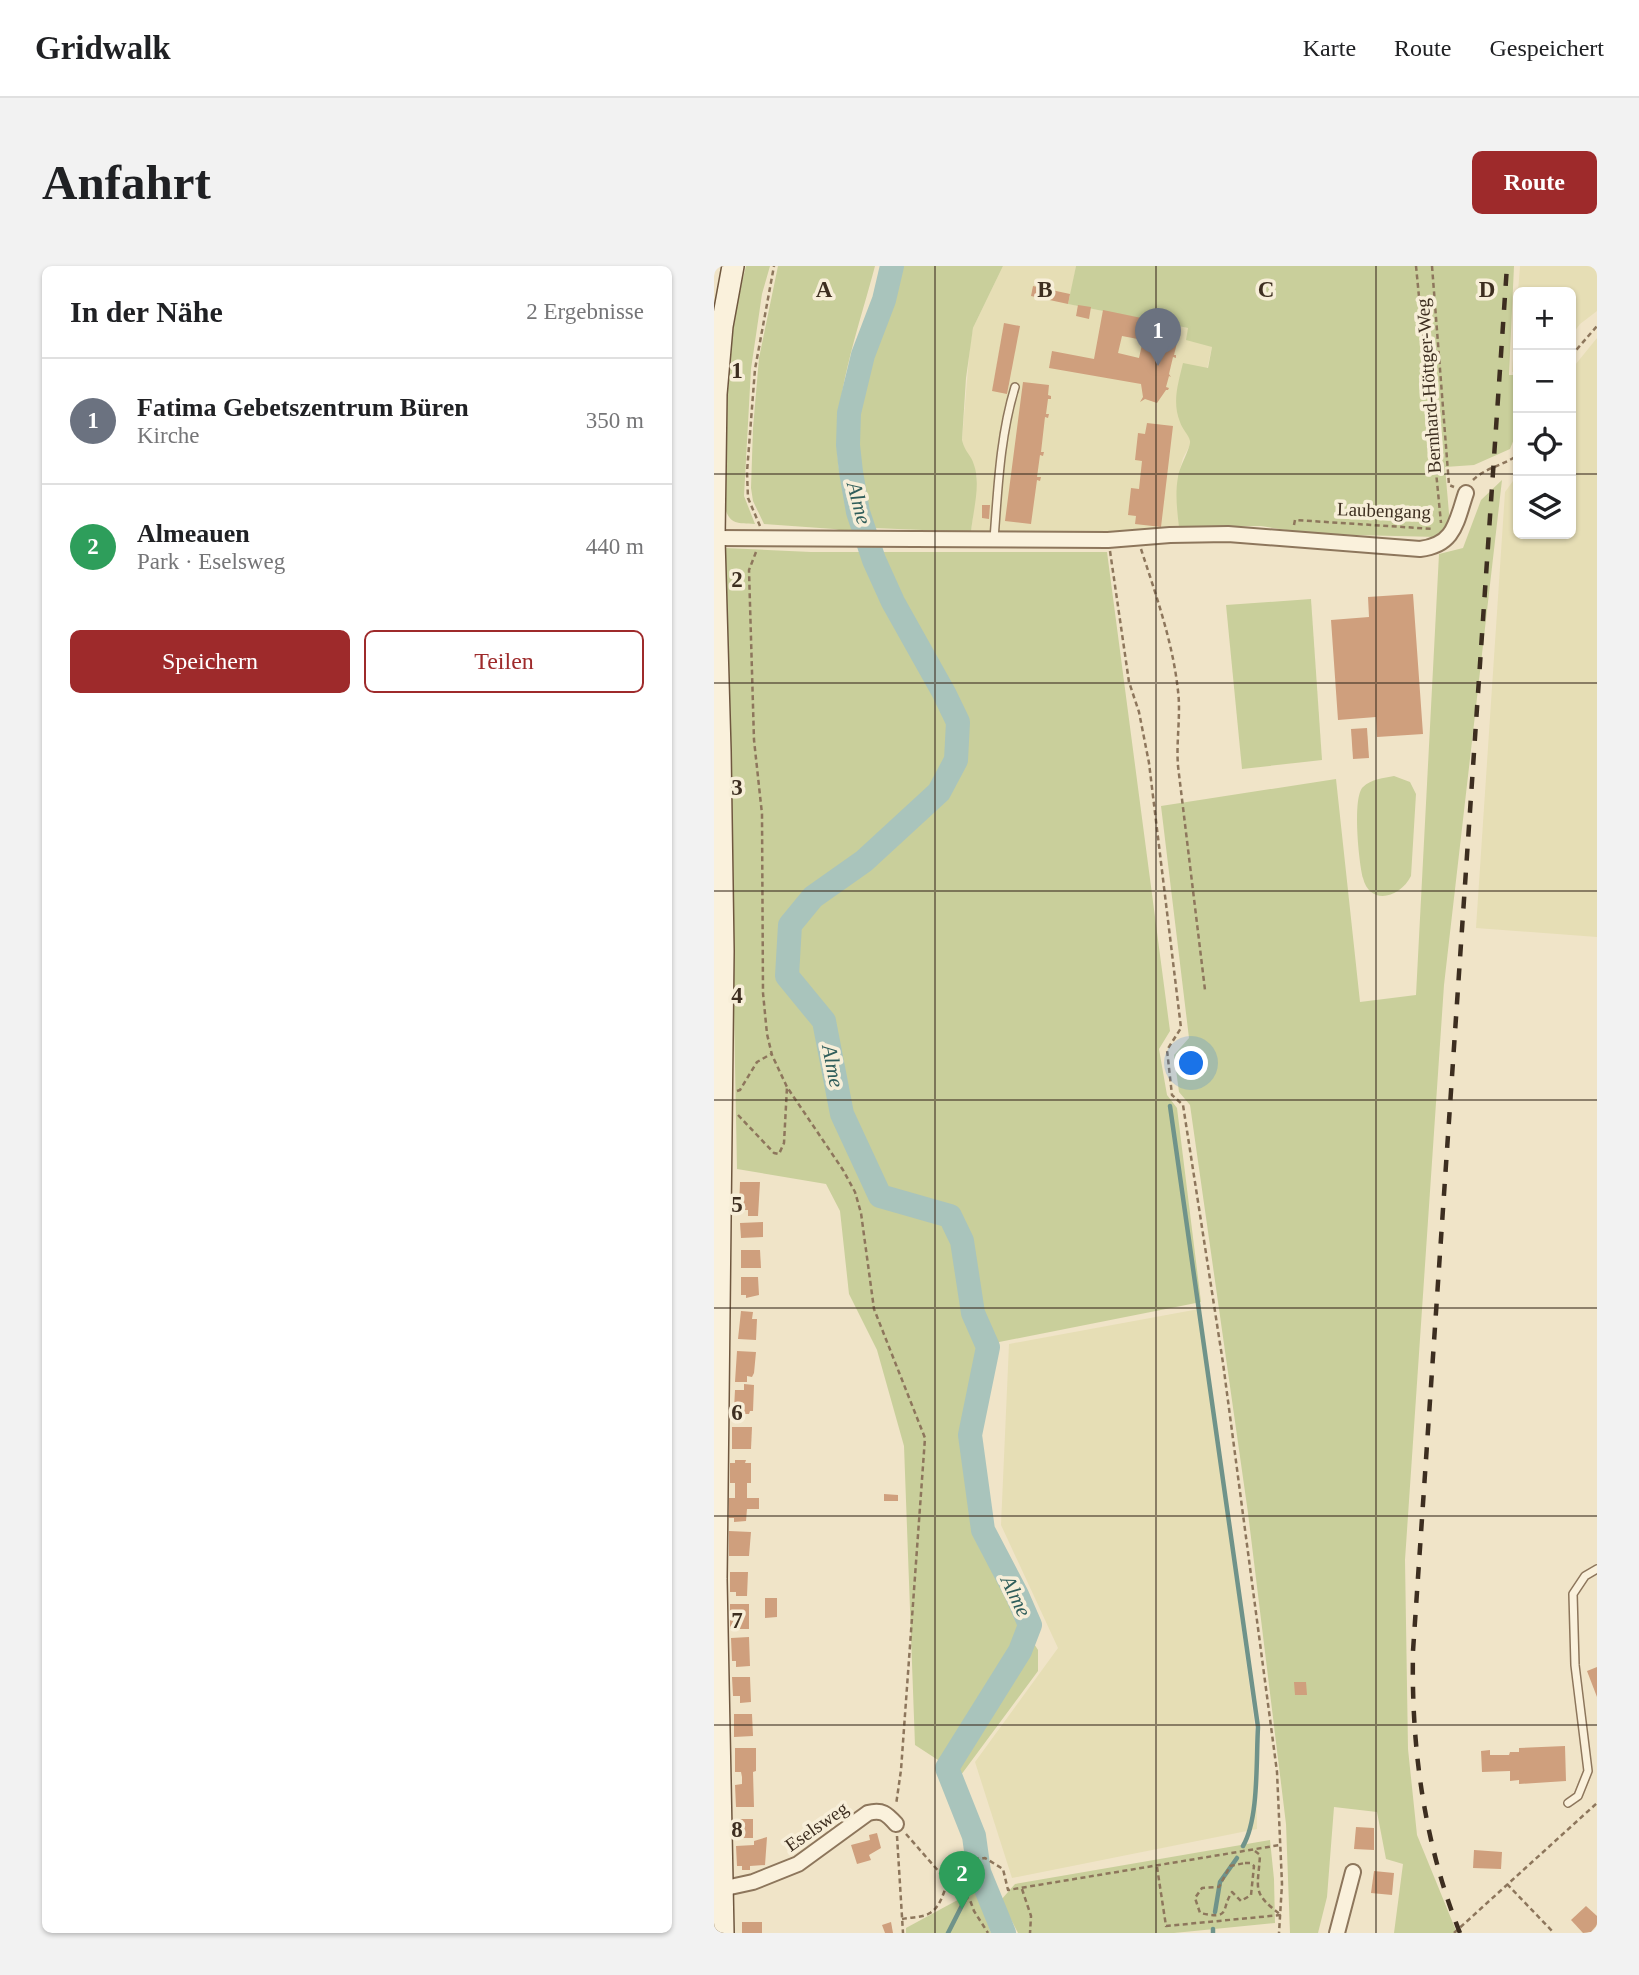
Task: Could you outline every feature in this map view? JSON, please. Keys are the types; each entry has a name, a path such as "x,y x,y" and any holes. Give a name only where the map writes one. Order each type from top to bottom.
{"main road":[{"path":"723,1933 716,1579 716,1301 722,1114 722,884 714,538 716,394 722,326 733,266"}],"street":[{"path":"714,538 1108,540 1228,534 1420,549 1445,542 1454,528 1466,493"},
{"name":"Eselsweg","path":"721,1889 753,1882 798,1864 868,1813 885,1812 896,1824"},
{"path":"1337,1933 1353,1872"}],"lane":[{"path":"994,539 1008,411 1015,387"},
{"path":"1567,1803 1578,1796 1588,1771 1576,1665 1573,1594 1585,1577 1597,1569"}],"path":[{"path":"774,266 755,369 747,472 748,498 760,538 749,570 754,740 762,814 763,993 772,1055 787,1087 855,1192 861,1213 874,1309 925,1438 901,1770 896,1794 902,1933"},
{"name":"Laubengang","path":"1291,538 1295,520 1436,528 1441,521 1416,266"},
{"name":"Bernhard-Höttger-Weg","path":"1433,266 1450,485 1466,493"},
{"path":"1576,350 1597,326"},
{"path":"1466,493 1480,473 1513,459"},
{"path":"1138,539 1160,609 1177,678 1178,766 1205,990"},
{"path":"1108,540 1129,682 1139,712 1149,763 1181,1028 1167,1050 1172,1095 1183,1105 1223,1363 1277,1772 1281,1915 1279,1933"},
{"path":"740,1090 757,1062 771,1054"},
{"path":"722,1114 738,1114 768,1148 779,1154 784,1143 787,1087"},
{"path":"1454,1933 1597,1803"},
{"path":"896,1824 948,1882 970,1900 988,1933"},
{"path":"902,1919 932,1912 958,1866 965,1860 985,1858 1003,1869 1008,1890 1280,1845"},
{"path":"1254,1851 1260,1855 1256,1877 1251,1895 1241,1902 1233,1892 1226,1910 1221,1915 1205,1914 1197,1910 1195,1898 1202,1888 1219,1887 1230,1866 1252,1864 1256,1877 1258,1894 1281,1915"},
{"path":"1157,1867 1166,1926 1281,1915"},
{"path":"1507,1884 1554,1933"},
{"path":"1022,1888 1031,1916 1030,1933"}],"shaded area":[{"path":"1003,266 1076,266 1069,304 1188,328 1212,347 1190,445 1178,477 1179,527 1134,532 971,532 977,477 962,440 970,345 973,328"},
{"path":"1520,266 1597,266 1597,311 1576,329 1576,287 1518,287"},
{"path":"1597,338 1597,937 1476,928 1505,492 1513,481 1513,539 1576,539 1576,364"},
{"path":"1199,1309 1255,1727 1257,1829 1012,1878 975,1762 1058,1648 1001,1525 1009,1344"}],"green space":[{"path":"746,266 770,266 762,294 751,369 744,496 755,524 732,520 725,508 730,356"},
{"path":"778,266 875,266 843,388 837,437 842,487 854,533 764,524 753,501 753,428 759,358"},
{"path":"899,266 1003,266 973,328 966,378 962,440 973,461 977,481 971,532 874,528 860,465 858,400 870,350"},
{"path":"1076,266 1514,266 1509,375 1513,375 1513,442 1510,449 1474,465 1445,467 1450,525 1438,537 1312,534 1261,526 1179,527 1177,483 1190,441 1178,415 1178,386 1183,363 1208,368 1212,347 1186,340 1188,328 1068,304"},
{"path":"1502,480 1444,985 1405,1560 1408,1749 1417,1835 1457,1933 1394,1933 1403,1864 1386,1859 1377,1812 1334,1807 1327,1897 1318,1933 1290,1933 1286,1824 1248,1513 1190,1105 1179,1092 1174,1055 1189,1038 1161,806 1336,779 1360,1002 1416,995 1439,554 1463,548 1481,500"},
{"path":"725,548 811,552 1107,552 1170,1031 1159,1049 1167,1095 1177,1108 1201,1302 979,1346 963,1433 977,1532 1018,1619 1038,1650 1038,1671 961,1775 915,1745 904,1446 877,1350 849,1294 840,1211 826,1184 737,1169"},
{"path":"1311,599 1322,760 1242,769 1226,605"},
{"path":"1394,776 1410,782 1416,794 1411,876 1400,890 1385,896 1372,893 1363,878 1357,816 1363,787 1378,779"},
{"path":"1270,1840 1275,1923 1174,1933 1018,1933 1001,1900 1015,1884"},
{"path":"976,1890 991,1933 906,1933 906,1928"}],"building":[{"path":"1033,286 1070,294 1068,304 1031,296"},
{"path":"1078,305 1091,307 1089,319 1076,316"},
{"path":"1103,310 1180,326 1174,337 1178,339 1174,355 1176,358 1173,357 1169,374 1171,377 1169,376 1166,387 1169,388 1157,403 1145,399 1140,402 1143,397 1141,384 1049,368 1052,351 1094,359","holes":["1122,336 1143,340 1139,358 1118,353"]},
{"path":"1004,323 1020,326 1007,394 992,391"},
{"path":"1023,382 1049,385 1048,395 1051,396 1051,399 1048,399 1048,418 1045,417 1041,452 1044,452 1043,456 1040,455 1037,477 1041,477 1040,481 1037,480 1031,524 1005,521"},
{"path":"1147,423 1173,426 1161,527 1135,524 1136,516 1128,515 1131,488 1139,489 1142,461 1135,460 1138,433 1145,434"},
{"path":"982,505 990,505 989,519 982,518"},
{"path":"1413,594 1423,734 1377,737 1376,717 1338,720 1331,620 1369,617 1368,597"},
{"path":"1367,728 1369,758 1353,759 1351,729"},
{"path":"1195,1057 1196,1064 1183,1066 1182,1059"},
{"path":"740,1182 760,1182 758,1216 748,1216 748,1210 739,1210"},
{"path":"763,1222 763,1237 741,1238 740,1223"},
{"path":"741,1250 760,1250 761,1268 741,1268"},
{"path":"741,1277 758,1277 759,1295 746,1298 746,1295 741,1295"},
{"path":"741,1311 753,1312 752,1319 757,1319 756,1340 738,1339"},
{"path":"737,1351 756,1352 754,1373 752,1377 747,1376 747,1382 735,1382"},
{"path":"744,1384 754,1385 753,1411 749,1414 741,1414 741,1410 734,1409 735,1390 744,1390"},
{"path":"732,1427 752,1427 751,1449 732,1449"},
{"path":"735,1460 751,1463 751,1483 747,1483 747,1498 759,1498 759,1509 747,1509 746,1521 734,1522 734,1518 729,1518 729,1498 735,1498 735,1483 730,1483 730,1463 735,1463"},
{"path":"884,1494 898,1495 898,1501 884,1501"},
{"path":"729,1531 751,1532 749,1556 729,1556"},
{"path":"730,1572 748,1572 747,1596 736,1596 736,1592 730,1592"},
{"path":"765,1598 777,1598 777,1617 765,1618"},
{"path":"730,1604 749,1604 749,1629 730,1629"},
{"path":"749,1637 750,1666 736,1667 736,1661 732,1661 731,1638"},
{"path":"1597,1667 1597,1697 1587,1671"},
{"path":"732,1677 750,1677 751,1702 740,1703 740,1696 733,1696"},
{"path":"1294,1682 1306,1682 1307,1695 1295,1695"},
{"path":"734,1714 752,1714 753,1736 734,1737"},
{"path":"1565,1746 1566,1781 1519,1784 1519,1780 1510,1781 1510,1771 1482,1772 1481,1751 1490,1750 1490,1755 1509,1755 1510,1752 1519,1752 1519,1748"},
{"path":"735,1748 756,1748 756,1771 753,1772 754,1807 736,1807 735,1785 742,1784 742,1777 741,1772 735,1772"},
{"path":"736,1819 753,1819 753,1838 736,1838"},
{"path":"1356,1827 1374,1828 1374,1850 1354,1849"},
{"path":"877,1833 881,1848 869,1855 871,1860 857,1864 851,1845 870,1840 869,1835"},
{"path":"767,1837 765,1865 750,1866 750,1870 742,1870 742,1866 737,1866 736,1846 754,1845 754,1841"},
{"path":"1474,1850 1502,1852 1501,1869 1473,1868"},
{"path":"1374,1871 1394,1873 1392,1895 1371,1893"},
{"path":"1586,1906 1597,1916 1597,1925 1591,1932 1583,1933 1571,1920"},
{"path":"742,1922 762,1922 762,1933 742,1933"},
{"path":"891,1922 893,1933 885,1933 882,1925"}],"waterway":[{"name":"Alme","path":"892,266 884,300 863,355 849,413 851,472 858,512 874,560 893,602 958,722 956,760 939,792 864,861 813,897 790,925 787,976 824,1021 842,1114 880,1196 950,1216 962,1241 973,1313 988,1347 970,1435 983,1530 1030,1625 1020,1651 947,1768 974,1836 979,1872 1004,1933"},
{"path":"1170,1106 1258,1727 1252,1821 1243,1846"},
{"path":"1215,1912 1220,1882 1237,1858"},
{"name":"Alme","path":"948,1933 979,1872"}],"railway":[{"path":"1460,1933 1437,1864 1422,1794 1414,1723 1413,1651 1507,266"}],"place":[{"name":"Fatima Gebetszentrum Büren","path":"1158,366"},
{"name":"Almeauen","path":"962,1909"}]}
